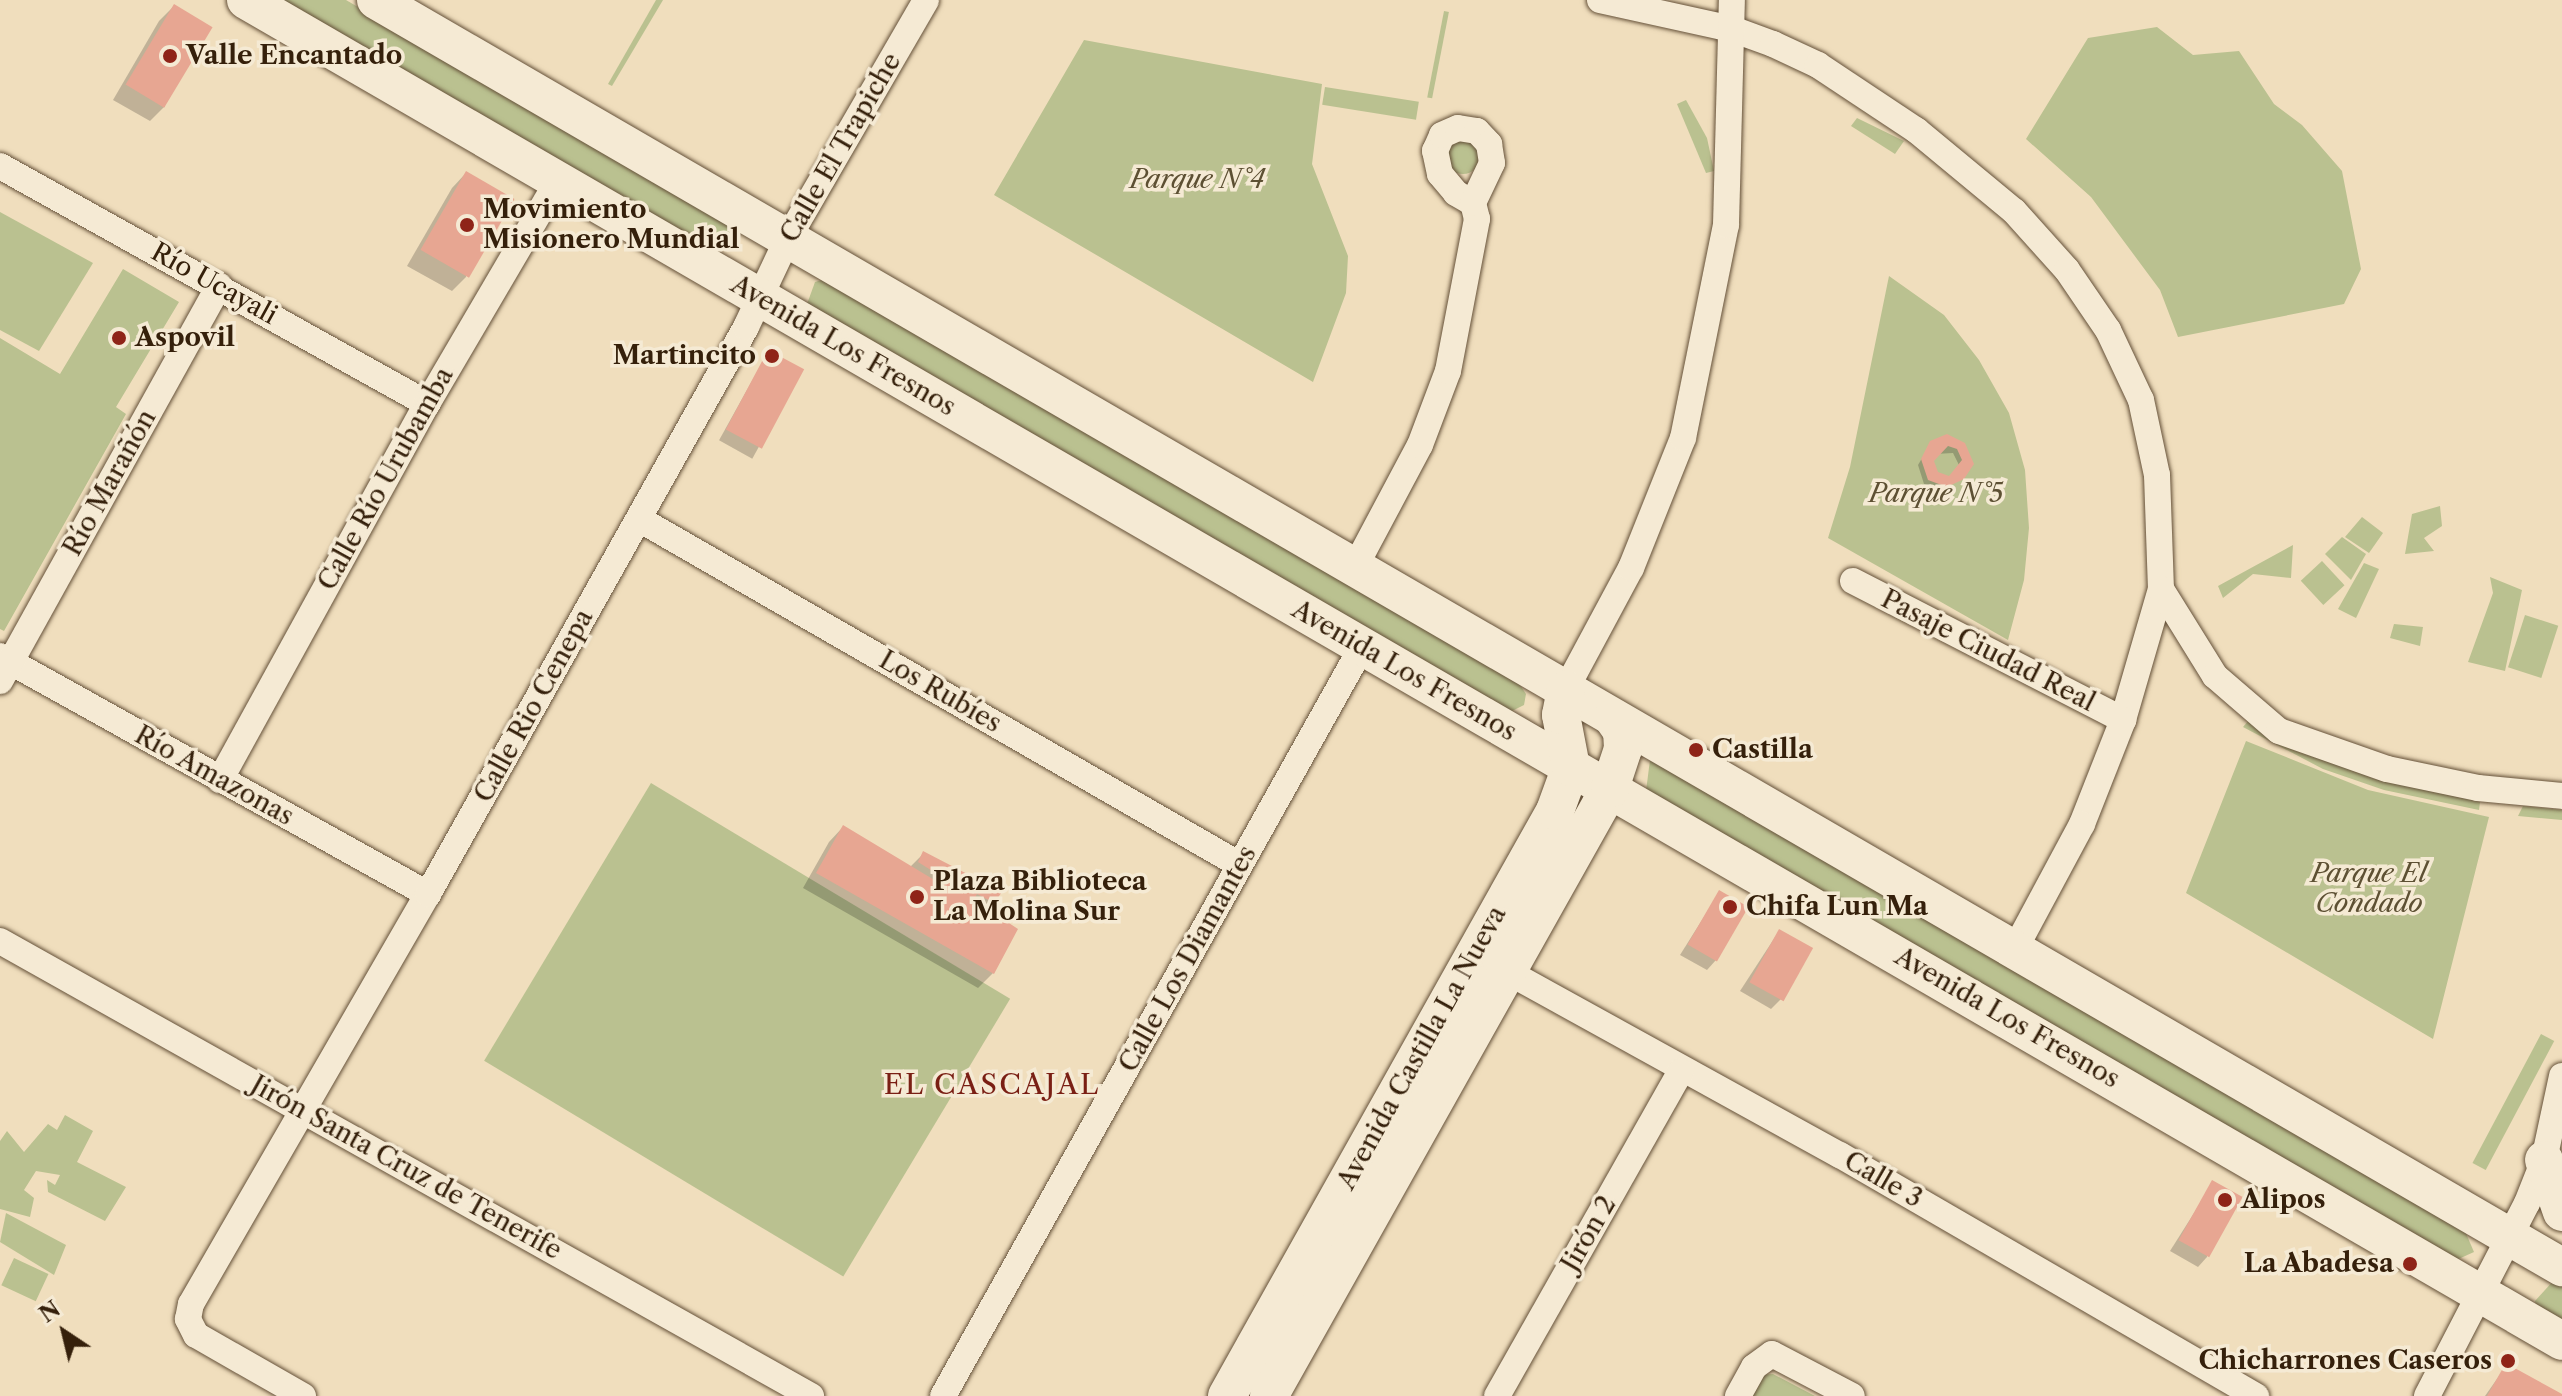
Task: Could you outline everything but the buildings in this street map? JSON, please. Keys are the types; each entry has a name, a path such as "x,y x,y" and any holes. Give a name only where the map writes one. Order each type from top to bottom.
{"main road":[{"name":"Avenida Los Fresnos","path":"246,0 2562,1341"},
{"path":"376,0 2562,1267"},
{"path":"1566,689 1561,715 1571,767"},
{"name":"Avenida Castilla La Nueva","path":"1269,1396 1610,788 1623,749 1622,731 1613,718"},
{"name":"Avenida Castilla La Nueva","path":"1227,1396 1555,811 1571,767"},
{"path":"2544,1160 2562,1212"}],"street":[{"name":"Calle El Trapiche","path":"761,299 787,240 926,0"},
{"path":"1600,0 1732,29 1818,65 1916,130 2014,211 2067,270 2108,330 2141,400 2157,475 2161,589 2123,720 2082,824 2014,951"},
{"path":"1566,689 1631,568 1683,438 1726,225 1732,0"},
{"name":"Río Ucayali","path":"0,166 427,404"},
{"name":"Calle Río Urubamba","path":"220,780 427,404 557,182"},
{"path":"1354,569 1420,445 1448,371 1477,219 1473,203"},
{"name":"Río Marañón","path":"4,666 219,286"},
{"name":"Calle Rio Cenepa","path":"303,1396 196,1335 188,1319 191,1304 305,1111 761,299"},
{"name":"Los Rubíes","path":"639,519 1240,865"},
{"name":"Pasaje Ciudad Real","path":"1853,581 2123,720"},
{"path":"2161,589 2215,676 2279,731 2387,769 2478,788 2562,796"},
{"name":"Calle Los Diamantes","path":"943,1396 1362,647"},
{"name":"Río Amazonas","path":"4,666 428,894"},
{"name":"Jirón Santa Cruz de Tenerife","path":"0,941 811,1396"},
{"name":"Calle 3","path":"1506,971 1681,1071 1840,1155 2216,1386 2256,1396"},
{"name":"Jirón 2","path":"1497,1396 1681,1071"},
{"path":"2427,1396 2512,1238 2544,1160 2562,1076"},
{"path":"1738,1396 1754,1367 1772,1354 1788,1358 1852,1396"}],"green space":[{"path":"276,0 346,0 729,225 735,233 733,244 713,252"},
{"path":"656,0 663,0 612,86 608,84"},
{"path":"1444,11 1449,12 1432,98 1427,97"},
{"path":"2157,27 2193,55 2239,51 2274,104 2302,125 2342,171 2361,269 2344,304 2178,337 2160,290 2091,197 2026,139 2088,38"},
{"name":"Parque N°4","path":"1084,40 1322,84 1312,164 1348,256 1346,293 1313,382 994,195"},
{"path":"1325,87 1419,102 1416,120 1322,105"},
{"path":"1686,100 1707,138 1714,171 1706,173 1677,104"},
{"path":"1857,118 1904,141 1895,154 1851,126"},
{"path":"1463,140 1475,145 1480,157 1475,169 1463,174 1451,169 1446,157 1451,145"},
{"name":"Aspovil","path":"0,212 93,263 39,351 0,330"},
{"path":"123,269 179,302 116,407 126,414 4,631 0,629 0,338 60,374"},
{"name":"Parque N°5","path":"1889,276 1944,315 1979,360 2009,413 2025,470 2029,528 2024,580 2008,640 1828,538 1850,467"},
{"path":"825,279 1518,682 1526,694 1524,705 1508,713 807,304 815,282"},
{"path":"2440,506 2442,526 2424,538 2434,551 2405,554 2412,514"},
{"path":"2362,517 2383,533 2369,553 2345,537"},
{"path":"2342,537 2366,554 2351,580 2325,554"},
{"path":"2293,545 2291,578 2253,574 2223,598 2218,586"},
{"path":"2322,561 2345,585 2323,605 2301,581"},
{"path":"2364,563 2379,569 2356,618 2338,609"},
{"path":"2490,577 2522,590 2505,671 2468,662 2493,593"},
{"path":"2525,615 2558,626 2541,678 2508,667"},
{"path":"2394,624 2423,627 2420,646 2390,638"},
{"path":"2249,720 2375,778 2480,802 2479,810 2384,790 2323,769 2243,727"},
{"name":"Parque El Condado","path":"2246,741 2368,790 2489,817 2433,1039 2186,893"},
{"path":"1650,760 2465,1231 2474,1252 2454,1261 1646,791"},
{"path":"651,783 1010,999 843,1277 484,1061"},
{"path":"2523,806 2562,810 2562,820 2518,816"},
{"path":"2541,1034 2554,1041 2486,1170 2472,1163"},
{"path":"65,1115 93,1131 77,1162 126,1187 105,1221 48,1192 47,1180 55,1185 60,1175 36,1171 24,1190 34,1198 30,1217 0,1209 0,1141 7,1131 24,1152 48,1124 57,1130"},
{"path":"6,1213 66,1245 54,1275 0,1242"},
{"path":"14,1258 48,1274 36,1301 1,1285"},
{"path":"2554,1280 2562,1285 2562,1325 2536,1308 2535,1301"},
{"path":"1773,1374 1815,1396 1748,1396 1759,1375"}],"place":[{"name":"Valle Encantado","path":"170,56"},
{"name":"Movimiento Misionero Mundial","path":"467,225"},
{"name":"Aspovil","path":"119,338"},
{"name":"Martincito","path":"772,356"},
{"name":"Castilla","path":"1696,750"},
{"name":"Plaza Biblioteca La Molina Sur","path":"917,897"},
{"name":"Chifa Lun Ma","path":"1730,907"},
{"name":"Alipos","path":"2225,1200"},
{"name":"La Abadesa","path":"2410,1264"},
{"name":"Chicharrones Caseros","path":"2508,1361"}],"district":[{"name":"EL CASCAJAL","path":"992,1084"}]}
